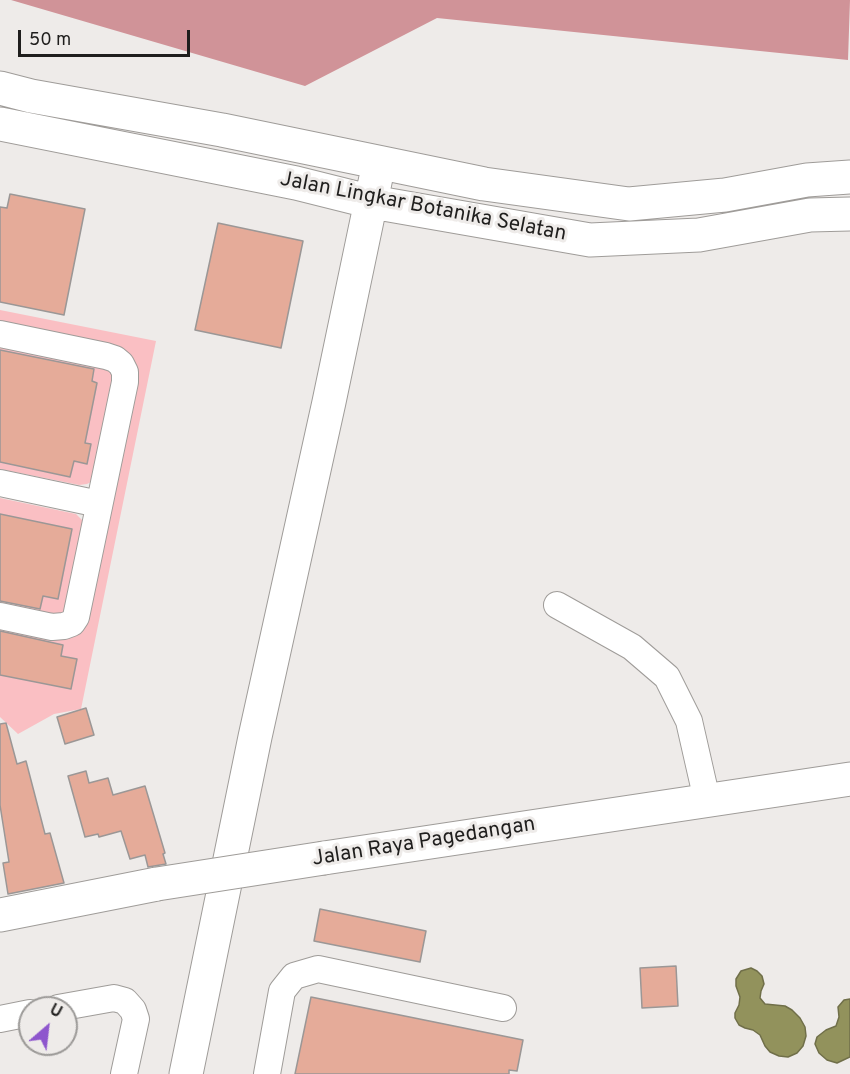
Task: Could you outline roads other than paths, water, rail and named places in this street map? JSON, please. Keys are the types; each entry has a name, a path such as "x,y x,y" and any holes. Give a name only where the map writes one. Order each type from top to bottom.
{"street":[{"name":"Jalan Lingkar Botanika Selatan","path":"0,88 31,96 222,130 484,184 629,204 725,195 807,180 850,177"},
{"name":"Jalan Lingkar Botanika Selatan","path":"0,124 296,183 372,202 590,240 699,235 810,215 850,214"},
{"path":"186,1074 255,737 379,163"},
{"path":"0,334 106,356 121,364 125,372 125,382 76,617 72,623 52,627 0,616"},
{"path":"0,483 99,504"},
{"path":"556,605 632,647 667,678 689,721 707,800"},
{"name":"Jalan Raya Pagedangan","path":"0,915 157,884 850,779"},
{"path":"267,1074 282,990 294,976 318,969 503,1008"},
{"path":"78,1004 114,998 125,1001 133,1010 136,1018 124,1074"},
{"path":"0,1019 18,1015"}]}
